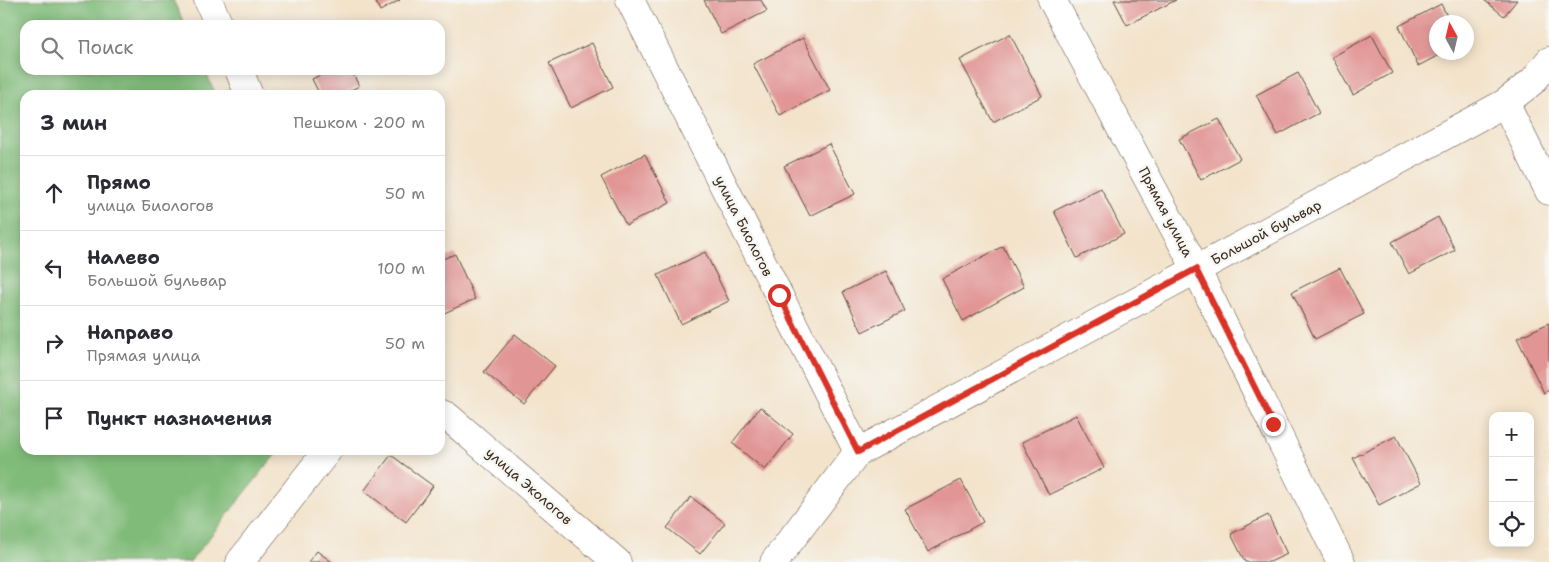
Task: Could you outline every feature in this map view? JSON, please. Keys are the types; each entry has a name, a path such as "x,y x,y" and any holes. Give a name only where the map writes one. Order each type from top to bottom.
{"street":[{"path":"208,0 217,20"},
{"name":"улица Биологов","path":"630,0 858,452"},
{"name":"Прямая улица","path":"1052,0 1196,269 1341,562"},
{"name":"Большой бульвар","path":"774,562 858,452 1504,103 1532,81 1549,61"},
{"path":"241,75 247,90"},
{"path":"1504,103 1549,191"},
{"name":"улица Экологов","path":"445,415 617,562"},
{"path":"240,562 324,455"}],"green space":[{"path":"0,0 173,0 183,20 20,20 20,75 207,75 214,90 20,90 20,455 275,455 190,562 0,562"}],"building":[{"path":"375,0 400,0 380,11"},
{"path":"704,0 761,0 767,11 721,34"},
{"path":"1114,0 1176,0 1127,25"},
{"path":"1484,0 1517,0 1504,16"},
{"path":"1441,4 1446,15 1429,15 1430,60 1418,66 1399,26"},
{"path":"1010,34 1042,96 993,122 960,60"},
{"path":"1372,35 1392,73 1353,95 1332,57"},
{"path":"803,38 830,90 780,116 753,64"},
{"path":"592,43 613,87 571,108 549,63"},
{"path":"1298,73 1319,113 1278,135 1256,95"},
{"path":"320,75 354,75 359,86 351,90 318,90 312,79"},
{"path":"1219,119 1240,159 1201,180 1179,139"},
{"path":"829,144 855,194 810,216 784,166"},
{"path":"645,154 670,203 626,225 601,177"},
{"path":"1101,188 1124,234 1077,258 1054,211"},
{"path":"1438,217 1455,250 1409,274 1392,242"},
{"path":"1003,246 1024,287 963,321 942,279"},
{"path":"705,252 729,301 681,324 658,275"},
{"path":"455,254 475,299 445,313 445,258"},
{"path":"1340,268 1364,314 1315,339 1292,292"},
{"path":"886,271 905,311 862,332 843,292"},
{"path":"1549,323 1549,390 1544,393 1517,338"},
{"path":"515,334 555,366 524,404 484,372"},
{"path":"760,407 793,434 765,470 732,443"},
{"path":"1076,415 1104,468 1049,495 1022,442"},
{"path":"1396,436 1421,483 1379,505 1353,458"},
{"path":"391,455 433,486 406,522 364,491"},
{"path":"961,480 983,522 928,552 905,509"},
{"path":"691,497 725,523 700,554 667,528"},
{"path":"1268,515 1287,554 1270,562 1245,562 1231,534"},
{"path":"317,551 332,562 308,562"}],"route":[{"path":"779,295 858,452 1196,269 1273,424"}]}
